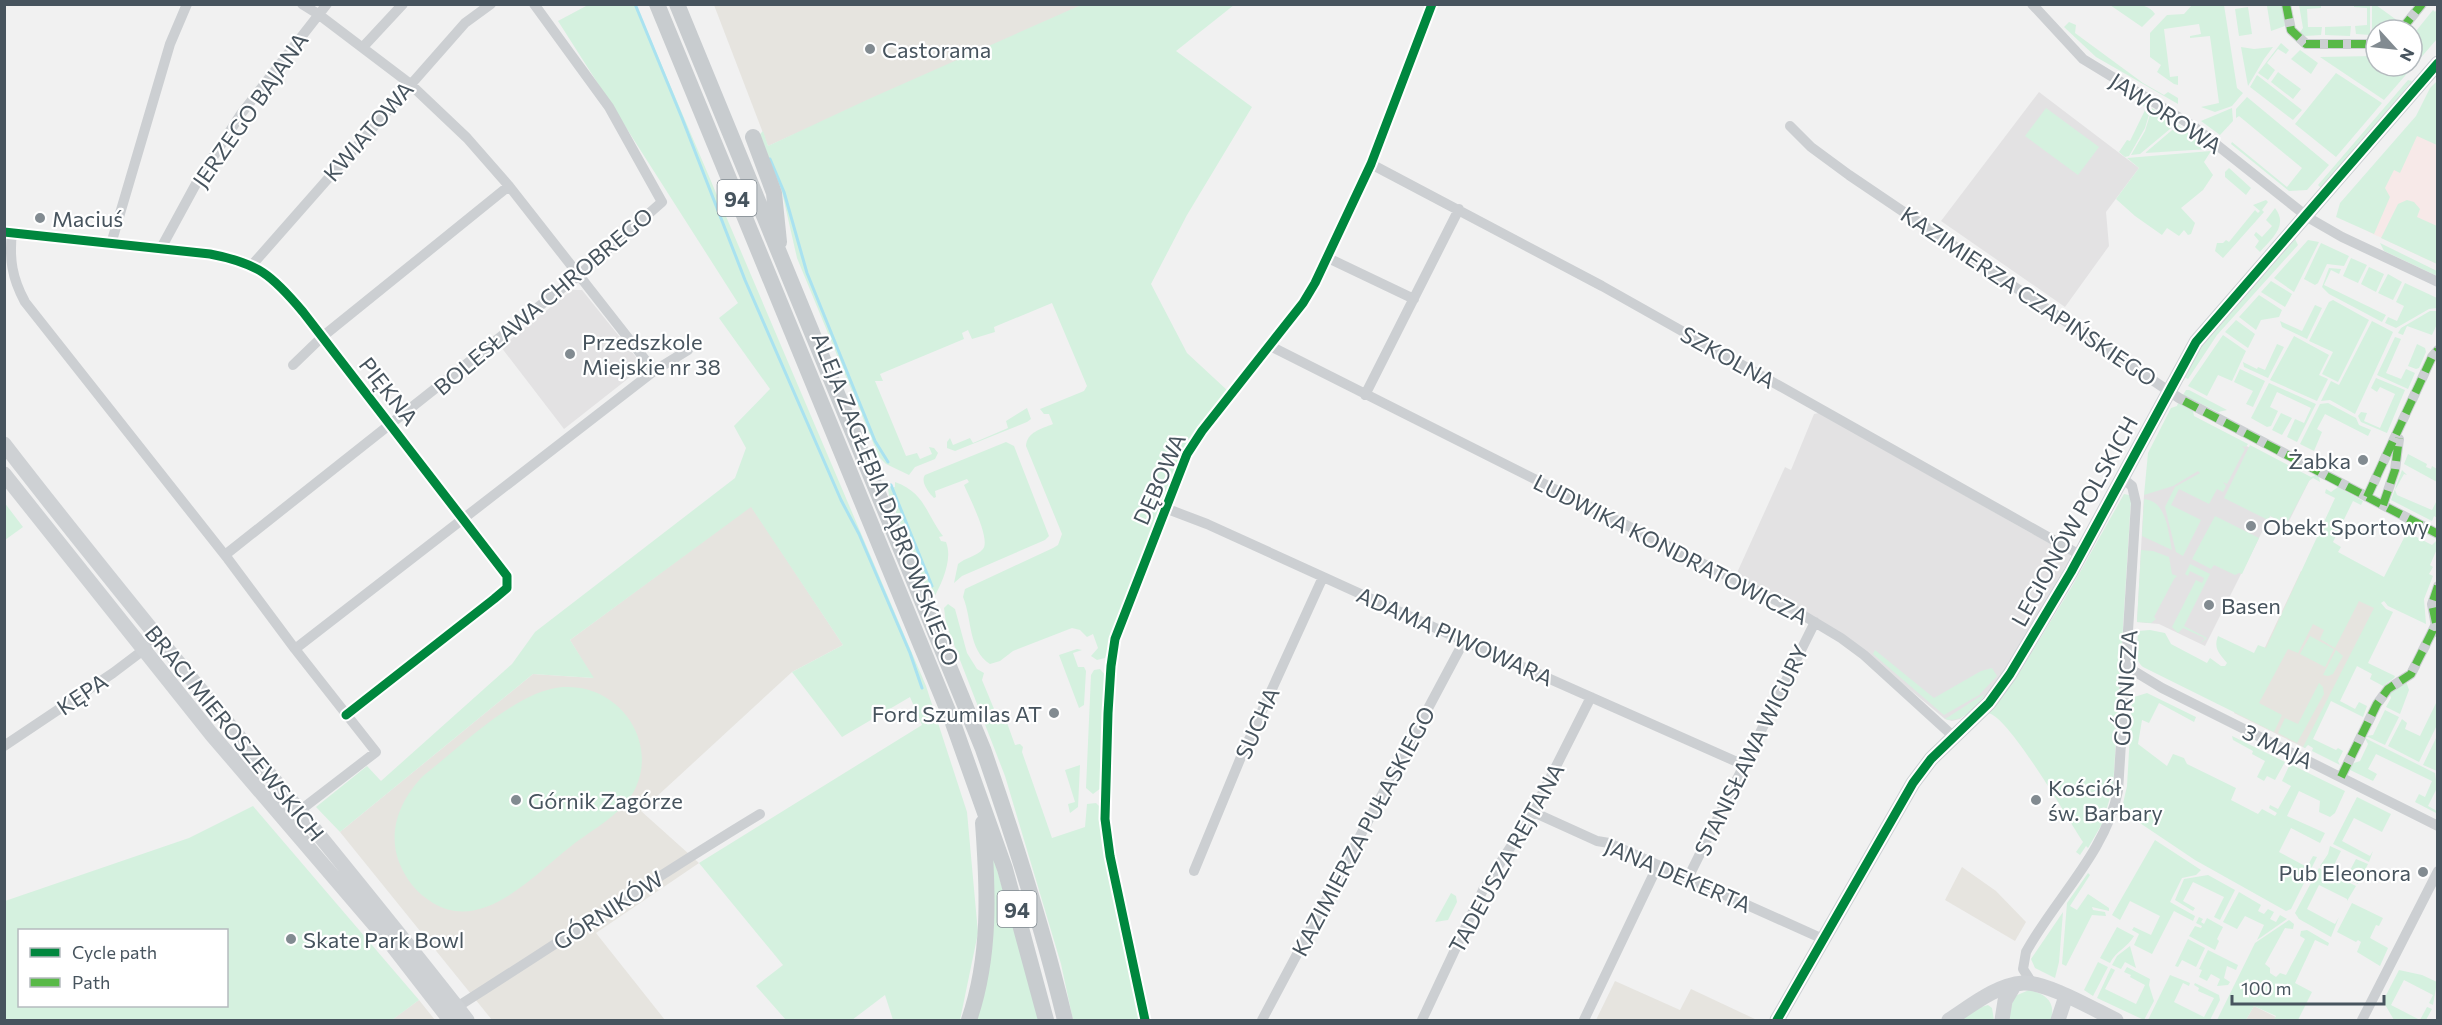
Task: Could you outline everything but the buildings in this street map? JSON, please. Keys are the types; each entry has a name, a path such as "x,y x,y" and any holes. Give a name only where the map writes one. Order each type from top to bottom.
{"main road":[{"name":"ALEJA ZAGŁĘBIA DĄBROWSKIEGO","path":"657,4 942,694 981,798 1020,919 1046,1020"},
{"name":"ALEJA ZAGŁĘBIA DĄBROWSKIEGO","path":"677,4 983,749 1018,849 1052,963 1065,1020"},
{"name":"LEGIONÓW POLSKICH","path":"1777,1020 1908,791 1931,759 1989,703 2003,685 2080,555 2187,355 2204,330 2438,63"},
{"path":"753,137 774,193 780,255"},
{"name":"BRACI MIEROSZEWSKICH","path":"4,444 158,639 404,939 453,1014"},
{"name":"BRACI MIEROSZEWSKICH","path":"4,474 271,806 453,1014 467,1020"},
{"path":"969,1020 982,968 987,930 987,869 981,798"},
{"path":"1949,1020 1993,993 2015,984 2032,983 2066,996 2116,1020"},
{"path":"2002,1020 2005,1001 2015,984"},
{"path":"2058,1020 2066,996"}],"street":[{"path":"111,244 170,44 187,4"},
{"path":"302,4 410,83 466,138 509,186 654,371"},
{"name":"JERZEGO BAJANA","path":"160,250 197,182 241,114 327,4"},
{"path":"363,47 403,4"},
{"name":"KWIATOWA","path":"252,265 410,83 465,23 491,4"},
{"name":"BOLESŁAWA CHROBREGO","path":"225,555 580,274 662,202 609,107 534,4"},
{"name":"JAWOROWA","path":"2032,4 2084,59 2193,126 2306,216 2342,237 2438,282"},
{"path":"2286,4 2291,30 2298,39 2306,44 2364,44"},
{"path":"2411,18 2422,4"},
{"name":"DĘBOWA","path":"1145,1020 1107,839 1105,798 1108,713 1115,639 1187,454 1303,303 1328,258 1371,164 1432,5"},
{"name":"KAZIMIERZA CZAPIŃSKIEGO","path":"1790,126 1811,147 1849,175 2179,398 2438,534"},
{"name":"SZKOLNA","path":"1371,164 1602,286 2080,555"},
{"path":"293,365 322,337 509,186"},
{"path":"1365,395 1459,210"},
{"path":"8,232 10,267 15,284 25,302 225,555 376,752 298,812"},
{"name":"PIĘKNA","path":"8,232 210,254 234,258 269,275 284,289 392,425 507,576 507,588 346,715"},
{"path":"1328,258 1414,298"},
{"name":"LUDWIKA KONDRATOWICZA","path":"1270,346 1815,622 1864,655 1953,736"},
{"path":"295,649 654,371 688,350"},
{"path":"2367,497 2432,357 2438,350"},
{"path":"2383,505 2396,466 2400,430"},
{"name":"GÓRNICZA","path":"2032,983 2023,969 2022,962 2026,952 2100,839 2115,805 2119,784 2136,503 2132,486 2122,478"},
{"name":"ADAMA PIWOWARA","path":"1166,508 1207,524 1744,765"},
{"name":"SUCHA","path":"1194,871 1241,757 1323,577"},
{"path":"2341,777 2377,704 2388,689 2411,674 2436,629 2432,604 2438,586"},
{"name":"STANISŁAWA WIGURY","path":"1688,878 1815,622"},
{"name":"KĘPA","path":"4,746 158,639"},
{"name":"KAZIMIERZA PUŁASKIEGO","path":"1262,1020 1464,641"},
{"name":"3 MAJA","path":"2127,657 2134,671 2162,688 2438,826"},
{"name":"TADEUSZA REJTANA","path":"1422,1020 1483,890 1533,812 1592,697"},
{"name":"JANA DEKERTA","path":"1533,812 1597,841 1609,843 1823,939"},
{"name":"GÓRNIKÓW","path":"453,1014 683,860 760,814"},
{"path":"1584,1020 1658,865"},
{"path":"2362,1020 2438,871"}],"shaded area":[{"path":"714,5 1082,5 768,146"},
{"path":"2039,92 2139,168 2106,212 2109,246 2065,307 1941,221"},
{"path":"2437,107 2437,264 2369,232 2349,216"},
{"name":"Przedszkole Miejskie nr 38","path":"572,290 582,290 639,361 639,370 564,429 501,347"},
{"path":"1819,413 2070,555 2070,559 2003,673 1986,695 1960,719 1952,721 1945,719 1897,679 1736,575 1785,467 1791,470 1814,414"},
{"path":"2185,414 2310,479 2287,525 2270,516 2205,646 2159,624 2137,622 2144,495"},
{"path":"751,506 843,645 792,672 641,811 699,863 596,933 665,1020 492,1020 340,832 533,674 593,678 570,640"},
{"path":"2301,571 2376,606 2305,748 2234,713"},
{"path":"1962,867 1996,891 2026,922 2015,941 1945,900"},
{"path":"1615,981 1680,1010 1691,989 1757,1020 1596,1020"},
{"path":"419,1000 435,1020 392,1020 393,1019"},
{"path":"2254,1006 2276,1017 2285,1020 2246,1020"}],"green space":[{"path":"588,5 636,5 926,686 967,812 978,933 960,1020 893,1020 885,995 852,1020 786,1020 756,986 783,965 699,863 922,725 910,697 842,737 792,672 843,645 751,507 570,640 594,678 533,674 340,832 316,807 367,766 381,781 512,664 535,632 735,478 746,448 734,426 770,389 719,318 738,303 558,21"},
{"path":"1081,5 1234,5 1176,51 1252,107 1187,215 1151,284 1187,353 1228,391 1192,438 1151,531 1105,658 1097,660 1091,656 1098,648 1093,634 1087,637 1080,630 1072,628 1013,651 1000,661 990,664 983,658 974,642 963,597 965,589 1053,548 1058,545 1062,534 1026,446 1032,434 1053,424 1049,414 1044,414 1040,409 1084,391 1087,386 1052,303 994,327 995,332 972,339 968,330 962,333 964,339 880,374 883,381 875,381 906,456 917,453 920,459 932,454 929,447 934,448 938,453 935,459 915,467 909,475 886,464 879,457 797,258 782,192 760,134 763,131 768,146"},
{"path":"2110,5 2141,5 2155,14 2142,27"},
{"path":"2192,5 2224,5 2237,88 2243,93 2232,106 2215,112 2201,107 2219,103 2210,36 2190,38 2190,36 2201,34 2199,24 2164,29 2170,77 2178,76 2178,85 2157,72 2161,65 2150,57 2150,33 2167,15 2184,14"},
{"path":"2299,5 2321,5 2321,8 2307,9 2308,27 2322,27 2321,35 2299,34 2303,28"},
{"path":"2354,5 2370,5 2370,18 2367,18 2367,8 2354,7"},
{"path":"2372,5 2376,5 2394,18 2372,18"},
{"path":"2267,6 2282,6 2285,26 2271,31"},
{"path":"2248,7 2252,34 2239,36 2235,9"},
{"path":"2437,9 2437,39 2424,54 2424,21 2433,10 2435,12"},
{"path":"2069,22 2076,25 2075,33 2143,83 2164,95 2168,92 2178,98 2178,104 2096,57 2064,27"},
{"path":"2364,25 2364,35 2356,34 2355,26"},
{"path":"2351,26 2350,36 2325,35 2325,27"},
{"path":"2281,43 2289,50 2286,54 2278,49 2267,63 2275,70 2268,80 2258,73"},
{"path":"2241,47 2254,49 2273,47 2248,86"},
{"path":"2300,50 2318,63 2311,74 2291,59"},
{"path":"2364,56 2364,78 2403,78 2384,100 2320,57"},
{"path":"2278,72 2301,89 2293,99 2271,82"},
{"path":"2336,73 2382,103 2336,157 2295,124"},
{"path":"2257,75 2302,110 2293,120 2250,87"},
{"path":"2408,80 2412,81 2321,188 2318,185"},
{"path":"2437,81 2437,145 2417,136 2400,173 2394,170 2385,188 2390,197 2374,234 2336,217 2340,203 2416,116 2430,88"},
{"path":"2131,96 2151,108 2145,128 2129,156 2125,157 2119,152 2127,140 2130,141 2146,108"},
{"path":"2247,97 2329,165 2307,190 2289,191 2231,144 2232,142 2287,187 2302,168 2239,116 2236,118 2236,109"},
{"path":"2046,108 2099,147 2078,175 2025,136"},
{"path":"2152,108 2176,124 2140,154 2131,155 2145,131"},
{"path":"2232,108 2233,121 2220,135 2201,121"},
{"path":"2178,125 2209,149 2145,153"},
{"path":"2211,151 2204,162 2213,175 2203,190 2181,208 2195,223 2191,234 2188,235 2184,230 2179,236 2167,228 2162,235 2116,199 2139,168 2127,158"},
{"path":"2229,168 2251,188 2246,195 2225,177 2225,172"},
{"path":"2266,200 2268,202 2262,210 2264,212 2223,258 2215,251 2217,243 2223,243 2226,240 2229,242 2255,210 2258,213 2260,211 2253,205"},
{"path":"2407,200 2414,202 2420,209 2417,217 2437,226 2437,264 2381,238 2398,204"},
{"path":"2275,208 2280,221 2277,232 2260,252 2255,247 2259,241 2254,235 2256,232 2262,237 2272,226 2266,220"},
{"path":"2295,239 2298,245 2217,335 2188,379 2184,377 2202,346"},
{"path":"2308,240 2319,242 2294,292 2274,278"},
{"path":"2321,243 2349,256 2344,266 2327,264 2315,285 2304,279"},
{"path":"2380,243 2437,271 2437,276 2384,251"},
{"path":"2351,258 2367,265 2358,283 2343,276"},
{"path":"2369,267 2384,274 2376,292 2361,284"},
{"path":"2329,268 2341,269 2339,274 2331,270 2324,285 2386,315 2382,322 2329,294 2322,287"},
{"path":"2388,274 2402,282 2393,300 2378,293"},
{"path":"2271,281 2292,294 2285,307 2261,292"},
{"path":"2405,283 2437,298 2437,308 2429,309 2396,328 2385,323 2388,317 2397,321 2404,306 2396,302"},
{"path":"2259,295 2282,310 2279,317 2261,320 2256,330 2239,317"},
{"path":"2333,300 2369,320 2338,382 2322,374 2333,352 2309,341 2329,302"},
{"path":"2315,305 2322,308 2307,339 2282,327 2280,321 2302,331"},
{"path":"2430,311 2437,311 2437,324 2432,335 2407,326 2403,335 2398,333 2401,328"},
{"path":"2236,320 2255,334 2248,348 2225,332"},
{"path":"2372,321 2393,332 2355,414 2330,400 2321,401 2331,381 2339,385"},
{"path":"2223,335 2246,351 2232,381 2218,375 2207,396 2188,386"},
{"path":"2294,336 2329,355 2319,375 2328,379 2317,401 2270,380"},
{"path":"2395,337 2401,339 2386,373 2401,379 2406,369 2415,373 2408,389 2377,375"},
{"path":"2277,344 2284,347 2268,378 2244,367 2243,362 2265,370"},
{"path":"2417,344 2425,348 2426,352 2419,368 2416,369 2408,366"},
{"path":"2240,369 2265,381 2253,407 2246,404 2253,391 2234,382"},
{"path":"2376,378 2405,390 2387,433 2361,422 2358,416 2361,412 2367,413 2364,421 2380,428 2395,394 2380,387 2377,392 2371,388"},
{"path":"2269,383 2316,404 2297,442 2287,437 2295,419 2304,423 2311,408 2277,392 2270,407 2278,411 2271,426 2267,427 2251,418"},
{"path":"2186,390 2227,410 2218,412 2183,395"},
{"path":"2178,403 2193,411 2194,416 2248,444 2246,447 2242,446 2245,449 2227,484 2223,482 2226,486 2223,492 2217,489 2209,504 2179,489 2171,505 2201,520 2183,556 2176,552 2165,507 2175,487 2200,473 2198,471 2173,486 2144,495 2148,453 2171,408 2177,406"},
{"path":"2328,403 2356,418 2359,425 2371,430 2368,436 2325,414 2317,429 2322,432 2314,451 2300,444 2320,404"},
{"path":"1027,408 1031,419 1027,422 955,451 947,448 950,438 953,445 970,438 973,443 1008,428 1006,421"},
{"path":"2281,413 2292,418 2282,435 2272,430"},
{"path":"1006,442 1014,446 1049,536 1045,540 962,576 954,583 958,564 983,549 985,544 982,528 964,485 969,482 967,479 935,491 936,497 934,498 926,487 925,475"},
{"path":"2250,445 2311,477 2316,475 2319,477 2320,482 2313,478 2309,481 2288,521 2280,517 2280,521 2270,516 2268,520 2224,498"},
{"path":"2408,454 2427,464 2426,467 2431,469 2432,466 2437,469 2437,482 2404,464"},
{"path":"2402,470 2407,475 2404,474 2395,490 2397,495 2432,510 2437,500 2437,518 2434,516 2432,521 2391,500"},
{"path":"895,482 905,486 919,498 943,536 939,537 941,541 946,542 947,563 933,599 928,592 889,495 888,489 895,487"},
{"path":"2338,487 2363,501 2361,505 2353,501 2333,542 2341,547 2338,552 2384,577 2407,532 2432,545 2437,540 2437,549 2430,565 2433,567 2429,574 2433,576 2424,599 2426,624 2388,606 2384,601 2381,603 2393,612 2368,663 2395,676 2394,678 2383,686 2370,679 2372,674 2357,666 2340,701 2355,709 2359,702 2367,706 2363,717 2331,701 2313,739 2343,751 2338,761 2340,765 2312,751 2313,748 2308,745 2303,747 2374,608 2359,601 2335,648 2320,639 2324,630 2313,624 2298,653 2288,649 2259,703 2282,715 2274,732 2143,667 2138,660 2137,651 2138,631 2150,630 2165,633 2171,644 2207,663 2210,658 2221,666 2227,663 2217,648 2218,636 2254,653 2258,645 2266,648 2335,498 2325,493 2326,489 2331,492"},
{"path":"2124,494 2129,495 2131,499 2113,788 2102,824 2088,848 2086,846 2080,855 2076,852 2083,842 2038,771 2010,731 1988,713 2016,678 2071,588"},
{"path":"2144,499 2158,505 2162,511 2172,550 2142,536"},
{"path":"4,502 23,527 5,540 4,540"},
{"path":"2215,516 2259,538 2242,574 2235,575 2214,565 2211,569 2192,559"},
{"path":"2141,550 2153,551 2169,557 2172,574 2177,576 2154,617 2156,619 2151,623 2137,622"},
{"path":"2190,564 2210,574 2184,626 2207,638 2201,643 2205,638 2183,628 2178,633 2172,627 2196,580 2202,583 2204,578 2190,571 2188,576 2185,574"},
{"path":"948,604 955,609 967,653 977,669 984,673 982,680 999,721 1006,720 1015,745 1020,744 1023,747 1022,752 1052,838 1085,827 1087,804 1096,803 1100,807 1106,863 1140,1020 1073,1020 1061,964 1005,776 946,624 944,608"},
{"path":"2310,636 2334,649 2325,667 2300,654"},
{"path":"1077,649 1082,650 1073,653 1078,667 1084,667 1086,671 1084,705 1079,708 1059,655"},
{"path":"1875,650 1934,698 1981,671 1992,668 1997,676 1979,695 1944,715 1873,654"},
{"path":"2336,650 2343,656 2333,674 2323,675"},
{"path":"1100,669 1105,675 1101,788 1093,794 1086,788 1091,675 1094,670"},
{"path":"2406,681 2409,690 2400,714 2386,707 2391,698 2389,692"},
{"path":"2319,683 2323,687 2324,694 2297,743 2278,733 2285,718 2298,724"},
{"name":"Górnik Zagórze","path":"562,687 582,688 603,696 626,715 640,742 642,757 641,772 631,796 616,813 506,897 488,906 470,911 451,910 433,903 422,895 409,880 402,869 396,850 398,816 408,795 423,776 489,722 526,699 544,691"},
{"path":"2147,693 2196,717 2194,722 2159,703 2149,723 2142,720 2138,744 2167,766 2173,754 2184,758 2187,764 2236,788 2231,800 2258,814 2262,809 2275,816 2277,813 2269,808 2270,805 2278,809 2291,786 2282,781 2290,764 2345,791 2335,813 2330,817 2319,812 2320,801 2299,791 2287,816 2325,833 2320,843 2291,828 2279,852 2307,867 2313,856 2317,857 2291,909 2286,911 2195,860 2125,813 2122,808 2127,786 2132,700 2134,697"},
{"path":"1984,694 1969,713 1957,719 1945,719"},
{"path":"2437,701 2437,725 2419,762 2388,746 2402,719 2407,723 2405,729 2420,736"},
{"path":"2385,710 2399,717 2385,745 2366,736 2373,735"},
{"path":"2232,736 2285,762 2275,780 2267,776 2264,781 2257,777 2265,761 2233,740"},
{"path":"2438,736 2437,774 2437,771 2423,765"},
{"path":"2365,738 2435,773 2437,788 2428,806 2437,811 2436,813 2415,802 2419,794 2425,797 2432,781 2376,754 2368,769 2377,774 2373,781 2348,769 2351,764 2360,761 2368,744"},
{"path":"1080,765 1078,807 1070,813 1068,804 1075,802 1065,770"},
{"path":"2357,797 2391,814 2382,832 2354,818 2342,841 2370,856 2373,851 2369,862 2333,844"},
{"path":"253,806 419,1000 392,1020 5,1020 5,901 189,838"},
{"path":"988,838 1040,1020 972,1020"},
{"path":"2155,840 2201,870 2196,875 2182,878 2170,902 2195,916 2193,921 2174,911 2152,954 2134,945 2139,934 2132,930 2134,927 2151,935 2160,916 2130,901 2120,920 2112,915"},
{"path":"2330,846 2341,851 2331,871 2320,866"},
{"path":"2356,859 2368,864 2358,884 2346,878"},
{"path":"2319,868 2356,886 2347,901 2319,885 2307,909 2335,924 2339,917 2331,937 2299,919 2295,913"},
{"path":"2088,873 2090,875 2070,906 2077,910 2088,894 2109,908 2109,911 2092,907 2093,910 2105,912 2106,916 2092,915 2066,966 2062,964 2067,903"},
{"path":"2208,875 2235,890 2220,920 2214,917 2224,897 2193,882 2183,901 2195,908 2193,911 2175,900 2184,879"},
{"path":"2239,892 2261,905 2258,911 2264,914 2268,909 2274,912 2270,919 2276,922 2280,915 2287,919 2257,940 2264,925 2245,916 2237,929 2223,922"},
{"path":"1451,893 1456,896 1457,902 1448,920 1435,922"},
{"path":"2352,903 2383,918 2379,926 2376,925 2370,938 2388,948 2380,966 2357,952 2361,942 2358,940 2356,942 2337,932"},
{"path":"2063,912 2059,962 2055,978 2035,968 2031,959"},
{"path":"2199,917 2203,919 2201,922 2204,924 2207,918 2223,927 2215,950 2189,936 2195,926 2201,928 2202,926 2196,923"},
{"path":"2289,920 2294,924 2293,929 2285,928 2265,964 2270,968 2270,973 2276,977 2280,973 2286,975 2305,939 2300,936 2301,931 2307,930 2329,943 2328,946 2315,940 2295,983 2312,992 2298,1020 2274,1020 2276,1016 2254,1006 2246,1020 2217,1020 2255,943"},
{"path":"2117,927 2134,936 2110,963 2100,958"},
{"path":"2188,939 2205,948 2196,967 2182,960 2178,967 2175,966"},
{"path":"2130,946 2136,968 2125,962 2121,969 2112,965 2117,956"},
{"path":"2208,950 2238,965 2236,970 2227,966 2224,978 2230,982 2228,985 2217,986 2220,979 2211,974 2207,981 2199,977 2202,970 2199,969"},
{"path":"2098,962 2108,967 2093,996 2084,990"},
{"path":"2127,967 2150,979 2149,985 2154,1001 2144,1020 2097,998 2111,968 2115,970 2105,989 2136,1004 2145,985 2124,972"},
{"path":"2399,970 2422,975 2437,982 2433,1005 2429,1003 2433,995 2404,980 2391,1005 2420,1020 2394,1020 2383,1001"},
{"path":"2170,975 2190,983 2189,986 2183,983 2174,1002 2204,1017 2214,998 2198,991 2199,988 2194,985 2195,983 2219,995 2220,1000 2210,1020 2148,1020"},
{"path":"2029,990 2045,997 2051,1004 2051,1020 2010,1020 2008,1014 2015,996"},
{"path":"1988,1005 1992,1008 1994,1020 1960,1020 1981,1007"},
{"path":"2427,1007 2432,1009 2426,1020 2420,1020"}],"waterway":[{"path":"635,4 745,280 841,500 859,534 910,653 922,688"},
{"path":"770,159 784,192 807,273 875,441 888,462"},
{"path":"891,485 932,586"}],"marked path":[{"path":"2286,4 2291,30 2306,44 2364,44"},
{"path":"2411,18 2422,4"},
{"path":"2367,497 2432,357 2438,350"},
{"path":"2184,401 2438,534"},
{"path":"2383,505 2395,470 2399,438"},
{"path":"2438,586 2432,604 2438,632"},
{"path":"2341,777 2377,704 2388,689 2411,674 2435,626"}],"cycle path":[{"path":"1145,1020 1110,856 1105,819 1108,713 1115,639 1187,454 1202,431 1303,303 1315,283 1371,164 1432,4"},
{"path":"1777,1020 1913,783 1931,759 1989,703 2010,674 2071,572 2196,342 2438,63"},
{"path":"4,232 210,254 240,262 263,272 303,312 507,576 507,588 346,715"}],"place":[{"name":"Castorama","path":"870,49"},
{"name":"Maciuś","path":"40,218"},
{"name":"Przedszkole Miejskie nr 38","path":"570,354"},
{"name":"Żabka","path":"2363,460"},
{"name":"Obekt Sportowy","path":"2251,526"},
{"name":"Basen","path":"2209,605"},
{"name":"Ford Szumilas AT","path":"1054,713"},
{"name":"Górnik Zagórze","path":"516,800"},
{"name":"Kościół św. Barbary","path":"2036,800"},
{"name":"Pub Eleonora","path":"2423,872"},
{"name":"Skate Park Bowl","path":"291,939"}]}
